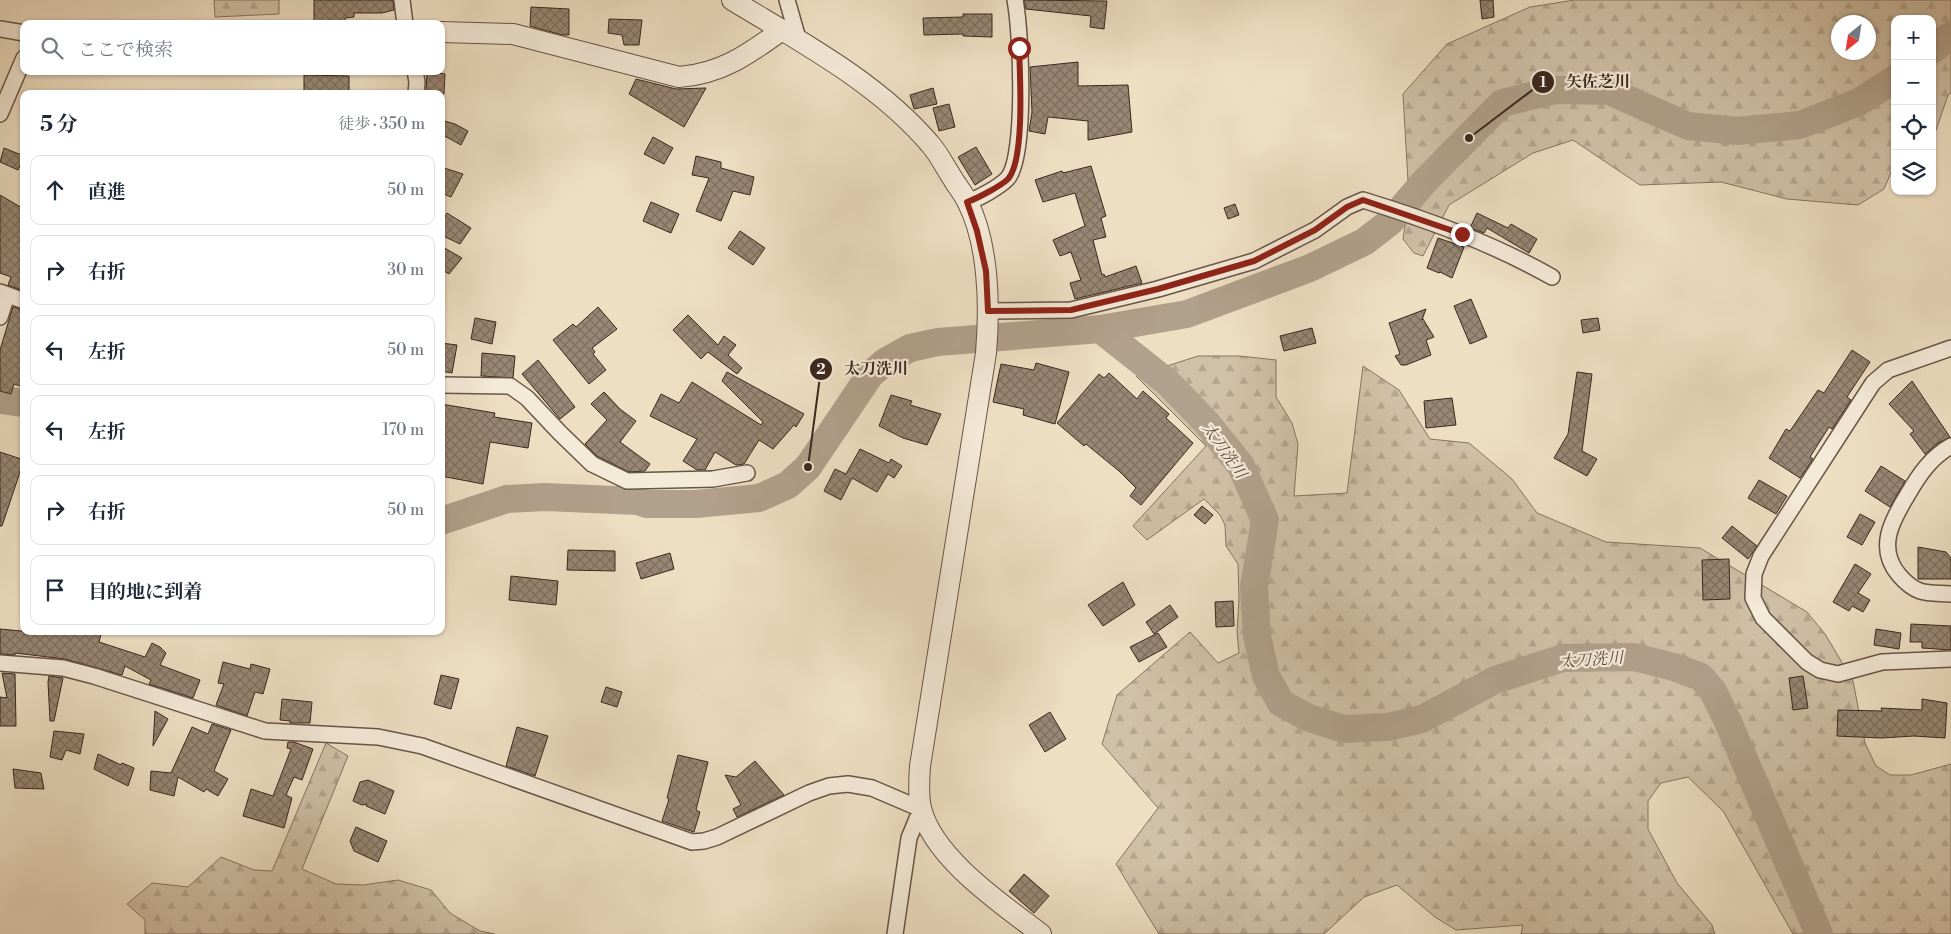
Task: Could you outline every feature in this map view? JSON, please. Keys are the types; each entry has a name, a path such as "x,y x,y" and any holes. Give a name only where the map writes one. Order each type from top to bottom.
{"street":[{"path":"402,0 404,20"},
{"path":"732,0 854,77 898,111 931,145 967,202 977,231 986,271 989,317 986,353 920,766 919,788 921,809 932,834 945,854 982,887 1041,934"},
{"path":"787,0 800,42"},
{"path":"967,202 976,199 1008,178 1014,162 1018,143 1020,100 1015,0"},
{"path":"0,29 20,32"},
{"path":"445,32 512,34 679,77 698,76 728,65 748,55 782,30"},
{"path":"0,114 20,67"},
{"path":"416,75 416,90"},
{"path":"989,317 1071,310 1158,289 1254,261 1315,230 1347,207 1363,200 1417,218 1513,255 1552,277"},
{"path":"0,317 3,294 20,299"},
{"path":"1951,348 1888,370 1872,383 1761,556 1754,574 1753,598 1763,618 1807,662 1820,670 1838,674 1882,662 1951,659"},
{"path":"445,385 510,386 527,398 560,434 592,464 627,481 713,479 747,473"},
{"path":"1951,446 1942,451 1926,466 1916,480 1898,510 1889,532 1886,549 1892,567 1907,585 1921,591 1951,594"},
{"path":"0,663 63,668 94,676 265,731 378,737 422,746 692,842 704,842 717,837 809,793 828,786 848,784 872,788 921,809"},
{"path":"895,934 909,838 921,809"}],"green space":[{"path":"214,0 279,0 279,14 215,17"},
{"path":"1575,0 1951,0 1951,93 1948,95 1936,130 1936,15 1891,15 1891,172 1884,189 1858,205 1787,199 1721,182 1640,185 1573,140 1533,153 1449,205 1423,256 1414,253 1403,239 1409,199 1403,94 1447,44 1530,7"},
{"path":"1198,356 1240,356 1276,360 1276,397 1292,423 1298,444 1294,496 1347,493 1363,366 1399,390 1430,439 1469,443 1512,479 1537,513 1606,542 1700,548 1807,612 1825,634 1853,681 1865,743 1876,766 1890,775 1911,775 1951,764 1951,934 1793,934 1723,811 1688,777 1661,783 1648,801 1648,829 1677,883 1712,925 1715,934 1521,934 1523,925 1456,930 1435,917 1397,885 1364,897 1324,934 1159,934 1116,864 1158,808 1102,744 1117,695 1190,632 1218,663 1239,653 1237,632 1239,599 1238,564 1226,546 1225,525 1220,515 1204,499 1147,540 1133,526 1206,446 1136,376"},
{"path":"326,743 348,756 302,869 336,884 363,885 398,880 431,890 450,913 480,931 495,934 145,934 145,920 127,904 152,883 188,887 221,857 254,870 272,871"}],"building":[{"path":"314,0 393,0 394,10 382,13 354,13 354,17 345,18 345,20 314,20"},
{"path":"1024,0 1107,1 1104,29 1090,27 1091,16 1026,9"},
{"path":"1480,0 1493,0 1494,17 1482,19"},
{"path":"531,7 569,9 569,35 562,35 530,26"},
{"path":"963,14 992,14 992,37 963,36 963,34 924,35 923,18 963,17"},
{"path":"609,19 642,20 639,45 624,45 622,35 608,33"},
{"path":"1078,62 1078,86 1128,85 1132,132 1088,140 1088,121 1048,117 1045,134 1029,131 1032,112 1030,67"},
{"path":"304,75 349,76 349,90 304,90"},
{"path":"427,75 445,75 444,90 426,90"},
{"path":"636,79 676,89 706,88 684,127 629,94"},
{"path":"933,88 937,104 914,109 910,95"},
{"path":"949,104 955,127 939,131 933,108"},
{"path":"445,121 468,131 461,145 445,136"},
{"path":"653,137 673,148 664,164 644,154"},
{"path":"976,147 992,174 975,185 958,157"},
{"path":"4,148 20,154 18,170 0,162"},
{"path":"696,156 721,162 721,168 754,177 750,195 733,191 721,221 696,211 709,178 692,175"},
{"path":"1091,166 1106,216 1101,218 1106,237 1093,240 1102,275 1104,274 1105,277 1136,266 1142,283 1075,299 1070,283 1081,280 1071,252 1060,256 1053,240 1085,226 1075,193 1043,202 1035,180 1062,171 1063,173"},
{"path":"445,168 463,174 451,197 445,195"},
{"path":"0,195 20,207 20,290 8,285 11,277 0,273"},
{"path":"651,202 679,214 671,233 643,221"},
{"path":"1235,204 1239,215 1228,219 1224,208"},
{"path":"447,213 471,228 460,244 445,237 445,217"},
{"path":"1477,213 1508,228 1511,224 1537,239 1529,253 1487,228 1484,233 1470,228"},
{"path":"740,231 765,248 753,265 728,248"},
{"path":"1438,238 1464,247 1452,278 1427,268"},
{"path":"445,248 462,258 449,274 445,272"},
{"path":"1471,299 1487,337 1470,344 1454,306"},
{"path":"13,307 20,309 20,386 14,384 11,394 0,391 0,350"},
{"path":"598,307 617,329 592,348 595,352 593,354 606,370 589,384 553,340 573,324 576,327"},
{"path":"1426,309 1422,320 1434,337 1426,340 1431,355 1406,365 1401,365 1395,356 1400,354 1389,323"},
{"path":"688,315 718,345 724,336 736,345 728,355 742,368 737,374 708,352 701,359 673,330"},
{"path":"475,318 496,322 492,344 471,339"},
{"path":"1598,318 1600,330 1583,333 1581,320"},
{"path":"1312,328 1316,343 1284,351 1280,336"},
{"path":"445,344 457,345 452,373 445,372"},
{"path":"1852,350 1870,362 1847,397 1851,400 1832,429 1829,427 1810,457 1813,459 1800,478 1769,458 1786,429 1790,431 1818,390 1824,393"},
{"path":"482,353 515,356 513,378 481,376"},
{"path":"538,360 575,407 560,419 522,374"},
{"path":"1036,363 1069,372 1055,424 1023,415 1024,409 993,402 1001,364 1034,370"},
{"path":"727,372 804,414 796,427 794,425 773,449 759,440 744,464 736,465 715,452 705,470 697,470 683,461 697,439 650,416 661,394 679,403 692,382 761,425 763,422 722,381"},
{"path":"1577,372 1592,374 1582,451 1597,459 1587,476 1554,458 1568,434"},
{"path":"1109,373 1137,399 1143,391 1169,414 1166,418 1193,443 1141,505 1130,496 1136,488 1119,471 1086,444 1084,446 1057,423 1099,374 1104,378"},
{"path":"1912,381 1950,437 1938,443 1925,454 1910,434 1914,431 1889,404"},
{"path":"604,392 620,409 636,421 620,442 650,464 645,471 629,472 597,456 585,444 607,420 591,404"},
{"path":"891,395 912,401 910,405 941,414 927,445 903,438 879,426"},
{"path":"1452,398 1456,425 1426,428 1424,401"},
{"path":"445,405 495,413 494,417 532,423 528,448 490,442 483,484 445,477"},
{"path":"860,449 889,463 891,459 902,466 894,478 888,474 877,492 852,478 841,500 824,491 835,469 846,474"},
{"path":"0,452 20,459 20,472 2,526 0,526"},
{"path":"1881,466 1905,481 1890,507 1865,491"},
{"path":"1759,480 1787,496 1776,514 1748,498"},
{"path":"1202,506 1213,515 1205,524 1194,515"},
{"path":"1860,514 1875,522 1862,545 1847,537"},
{"path":"1732,526 1757,546 1748,559 1722,538"},
{"path":"1918,547 1946,552 1951,558 1951,579 1918,579"},
{"path":"568,550 615,551 615,571 567,570"},
{"path":"670,553 674,569 641,579 636,563"},
{"path":"1729,559 1730,599 1703,600 1702,560"},
{"path":"1855,564 1871,574 1858,593 1870,600 1863,612 1852,606 1849,611 1833,602"},
{"path":"511,576 558,581 556,605 509,600"},
{"path":"1123,582 1135,605 1103,626 1088,605"},
{"path":"1233,601 1234,626 1216,627 1215,602"},
{"path":"1170,605 1178,617 1154,634 1146,622"},
{"path":"1911,624 1951,626 1951,650 1922,648 1922,642 1910,642"},
{"path":"0,629 20,631 20,635 101,635 99,642 145,657 152,643 166,653 160,665 200,680 193,698 149,684 151,680 125,666 122,675 65,659 15,653 15,655 0,654"},
{"path":"1876,629 1901,633 1899,649 1874,645"},
{"path":"1158,633 1167,647 1139,662 1130,647"},
{"path":"223,662 250,669 251,664 270,669 263,694 255,692 247,716 216,705 224,684 218,683"},
{"path":"2,673 15,674 16,726 0,726 0,697 7,698"},
{"path":"441,675 459,679 451,709 434,704"},
{"path":"49,676 63,678 54,721 50,721"},
{"path":"1803,676 1808,708 1793,710 1789,678"},
{"path":"606,687 622,692 617,707 601,702"},
{"path":"282,699 312,702 310,723 290,723 290,721 280,720"},
{"path":"1922,699 1947,703 1945,738 1837,736 1838,710 1882,711 1881,708 1922,710"},
{"path":"155,711 168,719 153,746"},
{"path":"1050,712 1066,739 1045,752 1029,725"},
{"path":"212,724 231,730 214,771 228,779 218,796 206,789 204,792 178,777 174,796 150,790 151,771 171,773 192,727 208,734"},
{"path":"517,727 548,736 535,776 506,766"},
{"path":"54,731 84,734 80,754 66,750 62,760 50,757"},
{"path":"288,742 294,742 313,749 302,780 294,777 286,795 292,798 284,828 243,816 251,789 273,796 291,749 287,748"},
{"path":"98,754 121,765 122,763 134,768 128,786 94,769"},
{"path":"678,755 708,762 696,810 700,812 694,832 662,821 669,799 667,798"},
{"path":"755,761 784,795 737,817 733,809 741,805 725,775 736,777"},
{"path":"13,769 41,773 44,789 15,788"},
{"path":"368,780 394,791 385,814 366,806 367,804 362,805 353,801 360,782"},
{"path":"356,827 387,841 378,862 354,851 350,841"},
{"path":"1024,874 1049,896 1034,913 1009,891"}],"waterway":[{"path":"1936,47 1951,35"},
{"path":"445,520 507,499 545,497 638,501 646,504 696,504 759,498 788,485 808,467 870,375 885,362 910,348 938,342 1100,329 1187,314 1310,268 1364,242 1390,222 1425,181 1502,103 1556,90 1609,91 1688,126 1737,131 1800,125 1859,102 1891,82"},
{"name":"太刀洗川","path":"1100,329 1167,382 1206,422 1241,466 1265,520 1254,587 1257,636 1266,676 1281,703 1309,718 1344,729 1388,727 1422,719 1495,680 1563,658 1634,657 1674,667 1701,677 1713,691 1728,722 1819,934"},
{"name":"太刀洗川","path":"0,400 20,402"}],"place":[{"name":"矢佐芝川","path":"1469,138"},
{"name":"太刀洗川","path":"808,467"}],"route":[{"path":"1019,48 1020,100 1018,143 1014,162 1008,178 976,199 967,202 977,231 986,271 988,311 1071,310 1158,289 1254,261 1315,230 1347,207 1363,200 1462,234"}]}
